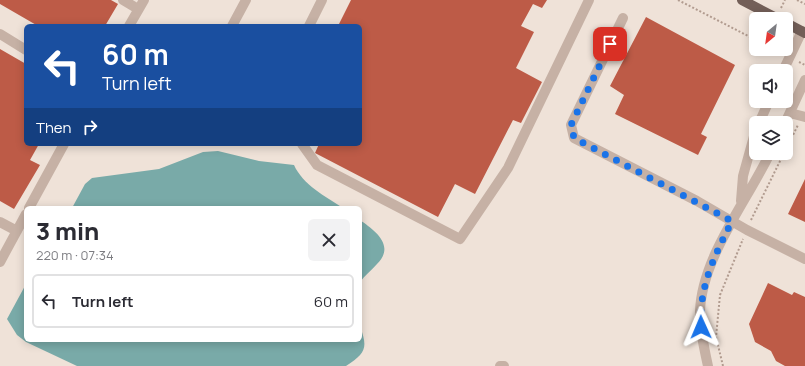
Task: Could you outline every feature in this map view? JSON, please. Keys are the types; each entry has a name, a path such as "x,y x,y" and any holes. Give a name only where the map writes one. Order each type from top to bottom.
{"main road":[{"path":"742,0 765,12"},
{"path":"793,27 803,32"}],"street":[{"path":"123,0 138,9"},
{"path":"130,24 144,0"},
{"path":"233,24 246,0"},
{"path":"310,24 322,0"},
{"path":"303,146 317,166 460,239 508,168 589,0"},
{"path":"623,18 571,125 574,138 747,230 805,259"},
{"path":"787,64 803,32"},
{"path":"0,34 24,49"},
{"path":"788,116 805,80"},
{"path":"790,113 804,117"},
{"path":"30,206 63,146"},
{"path":"741,203 743,176 749,154"},
{"path":"708,366 701,327 700,311 703,292 713,261 732,221 741,203 757,180 767,160"},
{"path":"0,262 24,218"},
{"path":"0,222 17,232"}],"path":[{"path":"678,0 749,36"},
{"path":"797,0 805,4"},
{"path":"793,137 804,117"},
{"path":"723,366 716,337 720,295 747,230 781,160"}],"water":[{"path":"218,151 259,161 294,165 309,184 340,206 73,206 85,184 92,178 159,169 203,152"},
{"path":"362,221 377,233 384,244 382,257 362,280"},
{"path":"24,288 24,340 17,335 7,319"},
{"path":"362,331 364,340 364,349 358,357 346,366 77,366 26,342 362,342"}],"building":[{"path":"0,0 111,0 118,4 106,24 35,24 0,4"},
{"path":"351,0 547,0 542,8 533,4 521,26 534,32 516,68 542,82 521,123 513,120 475,194 455,184 438,217 315,153 318,146 362,146 362,24 339,24"},
{"path":"646,17 735,65 701,134 707,137 698,155 615,114 624,95 610,86"},
{"path":"0,49 24,63 24,146 38,146 30,160 40,165 14,209 0,201"},
{"path":"805,179 805,222 788,214"},
{"path":"768,283 792,295 794,292 805,297 805,366 785,366 776,361 771,351 755,342 749,324"}],"route":[{"path":"610,44 571,125 574,138 697,201 732,221 707,275 700,311 701,327"}]}
